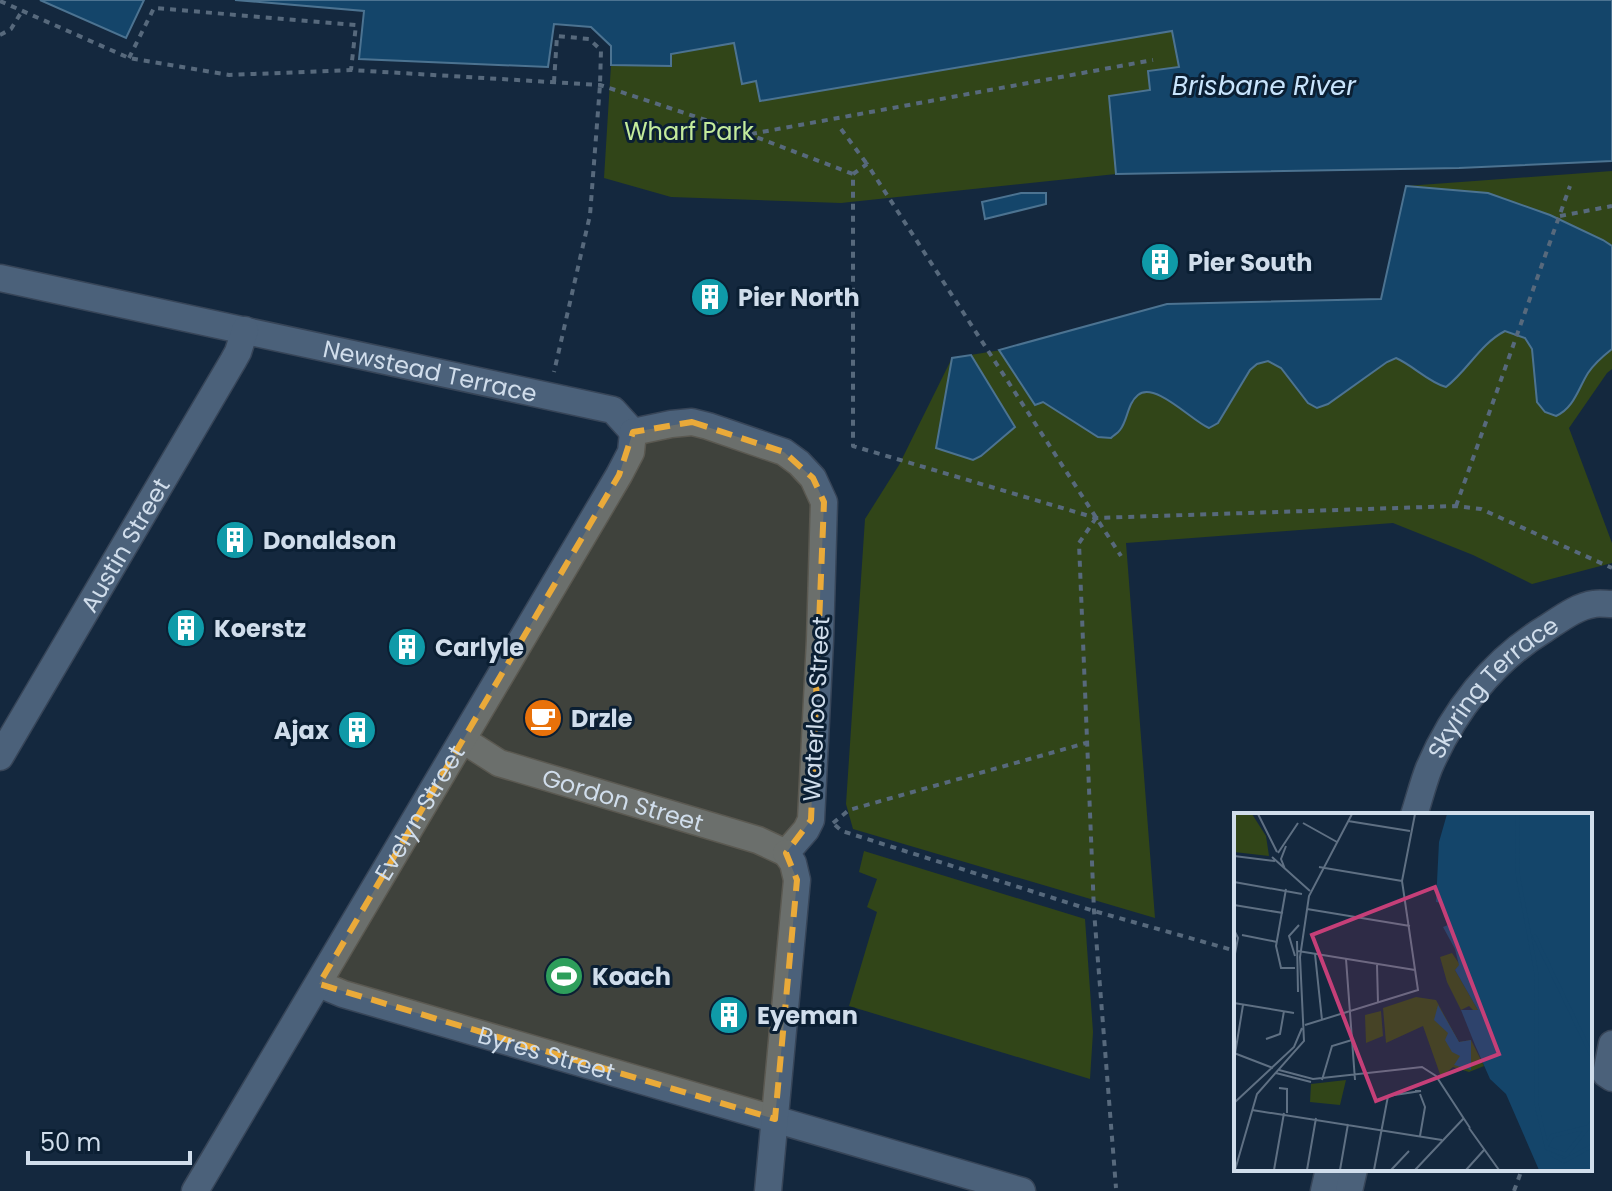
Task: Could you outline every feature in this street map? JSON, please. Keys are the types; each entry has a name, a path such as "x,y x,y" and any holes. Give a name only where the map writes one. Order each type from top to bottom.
{"street":[{"name":"Newstead Terrace","path":"0,278 613,410 633,432"},
{"name":"Austin Street","path":"0,757 233,361 245,330"},
{"name":"Waterloo Street","path":"633,432 692,422 784,452 813,478 824,502 820,640 822,822 806,830 786,853"},
{"name":"Evelyn Street","path":"195,1191 619,475 631,452 633,432"},
{"name":"Skyring Terrace","path":"1415,813 1428,770 1446,733 1472,692 1503,661 1543,629 1591,604 1612,605"},
{"name":"Skyring Terrace","path":"1428,813 1449,759 1493,693 1523,663 1612,605"},
{"name":"Gordon Street","path":"463,740 499,763 758,840 786,853"},
{"path":"768,1191 797,880 793,863 786,853"},
{"name":"Byres Street","path":"319,984 343,994 1019,1191"},
{"path":"1612,1044 1606,1074 1612,1078"},
{"path":"1324,1191 1329,1171"},
{"path":"1349,1191 1354,1171"}],"path":[{"path":"0,1 129,58 229,75 351,70 600,85 748,134 853,174"},
{"path":"129,58 154,8 356,25 351,70"},
{"path":"0,35 11,29 22,11"},
{"path":"549,396 590,215 601,50 589,39 557,36 554,82"},
{"path":"748,134 1153,60"},
{"path":"841,129 867,164 1121,556"},
{"path":"853,174 867,164"},
{"path":"853,174 853,446 1096,518 1456,506 1481,509 1612,568"},
{"path":"1456,506 1570,186"},
{"path":"1560,216 1612,206"},
{"path":"1096,518 1079,543 1094,911 1116,1188"},
{"path":"822,822 849,810 1087,743"},
{"path":"822,822 1094,911 1234,950"},
{"path":"1514,1191 1521,1171"}],"highlighted area":[{"path":"692,422 784,452 813,478 824,502 811,820 786,853 797,880 775,1119 319,984 619,475 633,432"}],"green space":[{"name":"Wharf Park","path":"1173,31 1179,67 1151,90 1109,96 1116,174 841,203 671,197 604,178 611,65 670,66 671,54 734,42 742,83 756,81 760,100"},
{"path":"1612,171 1612,369 1569,428 1612,543 1612,563 1532,584 1473,555 1393,523 1126,543 1155,918 853,829 846,804 865,519 899,465 952,358 1001,350 1167,304 1381,299 1406,186"},
{"path":"864,851 1085,919 1093,1032 1090,1079 849,1006 877,912 867,907 877,879 859,872"}],"water":[{"path":"40,0 144,0 126,38"},
{"name":"Brisbane River","path":"235,0 1612,0 1612,161 1459,168 1116,174 1109,96 1150,90 1148,71 1179,67 1172,31 760,101 756,81 742,84 734,43 671,54 671,66 611,65 611,46 591,27 554,24 548,67 359,59 364,11"},
{"path":"1406,186 1488,193 1550,215 1612,246 1612,349 1590,370 1562,413 1556,416 1545,412 1537,402 1532,349 1525,338 1505,331 1488,343 1446,387 1396,358 1328,404 1317,408 1308,403 1281,368 1268,361 1250,370 1218,423 1209,428 1163,397 1145,392 1134,399 1118,432 1111,438 1098,437 1043,402 1035,405 999,350 1167,304 1381,299"},
{"path":"1021,193 1046,193 1046,204 985,219 982,202"},
{"path":"971,355 1015,427 973,460 936,448 952,358"}],"place":[{"name":"Pier South","path":"1160,262"},
{"name":"Pier North","path":"710,297"},
{"name":"Donaldson","path":"235,540"},
{"name":"Koerstz","path":"186,628"},
{"name":"Carlyle","path":"407,647"},
{"name":"Drzle","path":"543,718"},
{"name":"Ajax","path":"357,730"},
{"name":"Koach","path":"564,976"},
{"name":"Eyeman","path":"729,1015"}]}
